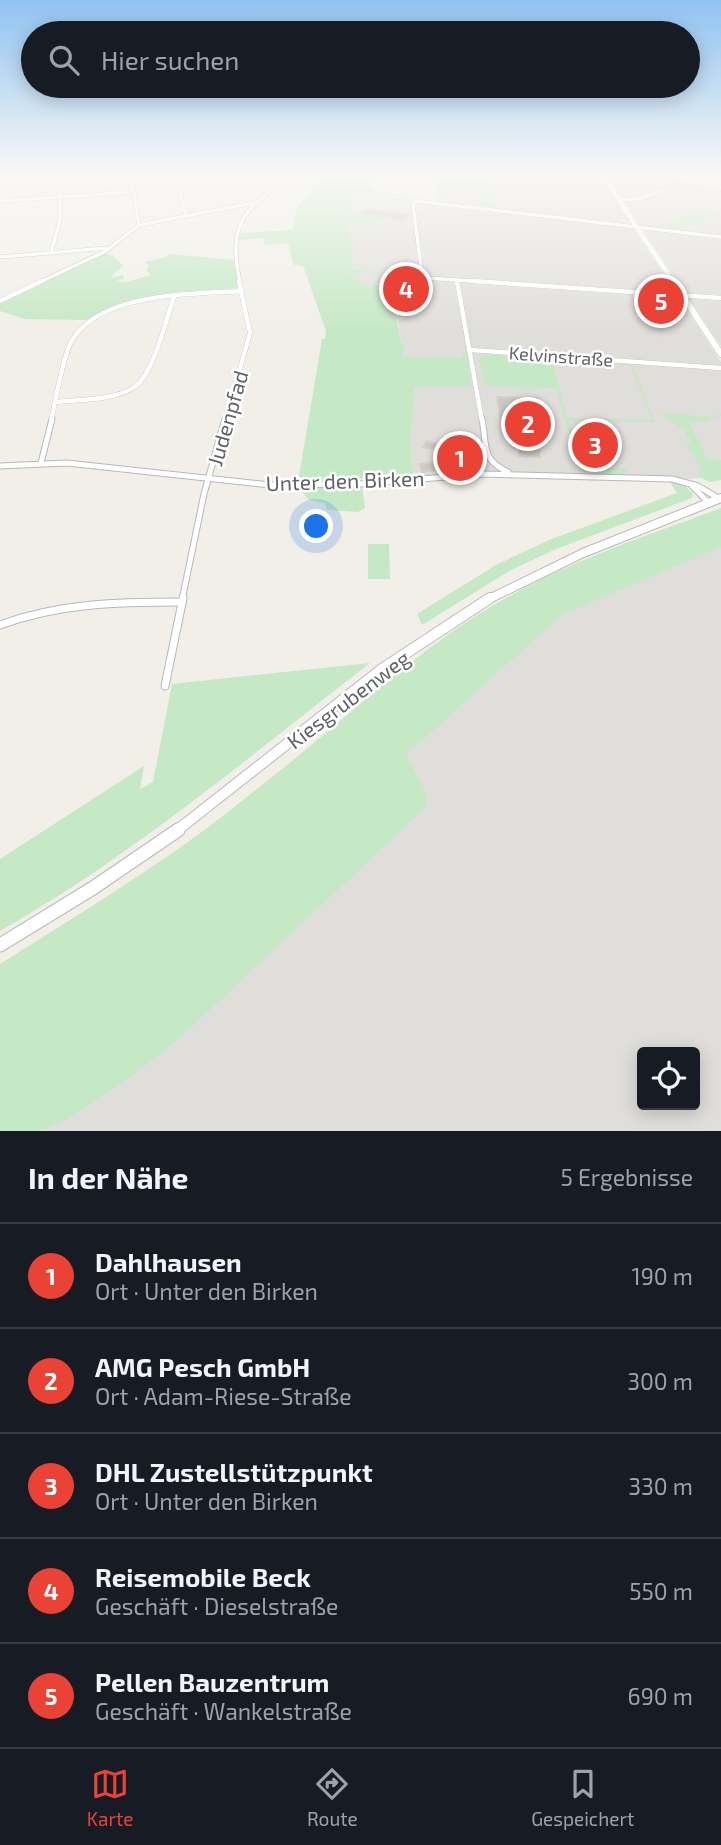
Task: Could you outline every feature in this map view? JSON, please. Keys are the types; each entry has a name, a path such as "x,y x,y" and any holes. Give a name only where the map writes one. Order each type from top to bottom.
{"main road":[{"path":"637,228 721,354"},
{"name":"Kiesgrubenweg","path":"0,945 180,828 386,668 451,622 507,588 567,558 717,500"}],"street":[{"path":"51,253 58,228"},
{"path":"0,301 109,248 135,228"},
{"name":"Judenpfad","path":"165,686 209,480 248,346 250,333 234,241 238,228"},
{"path":"416,228 422,274 427,278 721,298"},
{"path":"650,228 721,237"},
{"path":"0,257 109,248"},
{"path":"457,281 489,458 493,465 514,475"},
{"path":"41,463 70,344 81,329 120,307 174,297 242,291"},
{"path":"56,402 136,387 145,375 174,297"},
{"name":"Kelvinstraße","path":"471,349 721,368"},
{"name":"Unter den Birken","path":"0,466 81,464 270,485 347,484 452,475 673,479 691,484 717,500"},
{"path":"691,484 717,500"},
{"path":"0,625 24,615 74,604 182,602"}],"shaded area":[{"path":"348,228 633,228 721,362 721,477 686,479 492,473 414,476 410,445 415,386 471,386 467,361 401,357 404,343 401,343 397,315 380,292 386,287 364,284 343,271 356,272"},
{"path":"641,228 721,228 721,346"},
{"path":"721,541 721,1131 0,1131 553,598"}],"green space":[{"path":"293,228 349,228 354,269 410,276 345,272 364,284 388,286 380,292 395,309 401,343 404,344 402,357 463,358 463,352 467,351 471,386 415,386 410,445 414,476 298,482 322,339 325,339 326,331 303,266 294,265 288,243 264,245 264,238 238,240 240,233 292,230"},
{"path":"105,253 114,256 123,266 110,278 123,275 124,279 116,281 127,282 151,275 146,270 149,266 145,262 169,254 233,260 239,288 161,296 110,308 87,320 25,319 0,311 0,303"},
{"path":"487,354 596,362 552,361 567,418 652,420 631,366 604,362 632,365 655,422 569,421 584,468 626,469 629,472 617,475 580,472 556,388 485,386 479,358"},
{"path":"660,413 715,417 721,413 721,416 704,422 689,422 707,459 721,460 721,480 710,482 700,477 698,472 702,471 685,446 692,444 684,430"},
{"path":"670,482 684,485 693,494 692,498 556,549 511,570 422,625 417,614 496,565 549,540 677,493"},
{"path":"362,486 365,508 358,512 327,510 325,503 309,500 299,488"},
{"path":"721,508 721,547 563,614 406,755 425,791 427,806 181,1037 125,1081 68,1119 40,1131 0,1131 0,964 197,836 385,683 481,613 565,568"},
{"path":"368,544 389,544 390,579 368,579"},
{"path":"370,663 143,838 97,871 0,931 0,859 144,766 140,789 153,782 172,684"}],"building":[{"path":"497,397 539,398 544,421 553,421 554,427 546,427 548,436 539,436 540,457 519,456 518,448 514,448 512,435 503,435"},
{"path":"580,425 613,426 616,434 602,434 609,457 588,457"},
{"path":"427,441 467,449 468,457 423,447"},
{"path":"468,460 469,468 422,472 420,464"}],"place":[{"name":"Reisemobile Beck","path":"406,289"},
{"name":"Pellen Bauzentrum","path":"661,301"},
{"name":"AMG Pesch GmbH","path":"528,424"},
{"name":"DHL Zustellstützpunkt","path":"595,445"},
{"name":"Dahlhausen","path":"460,458"}]}
